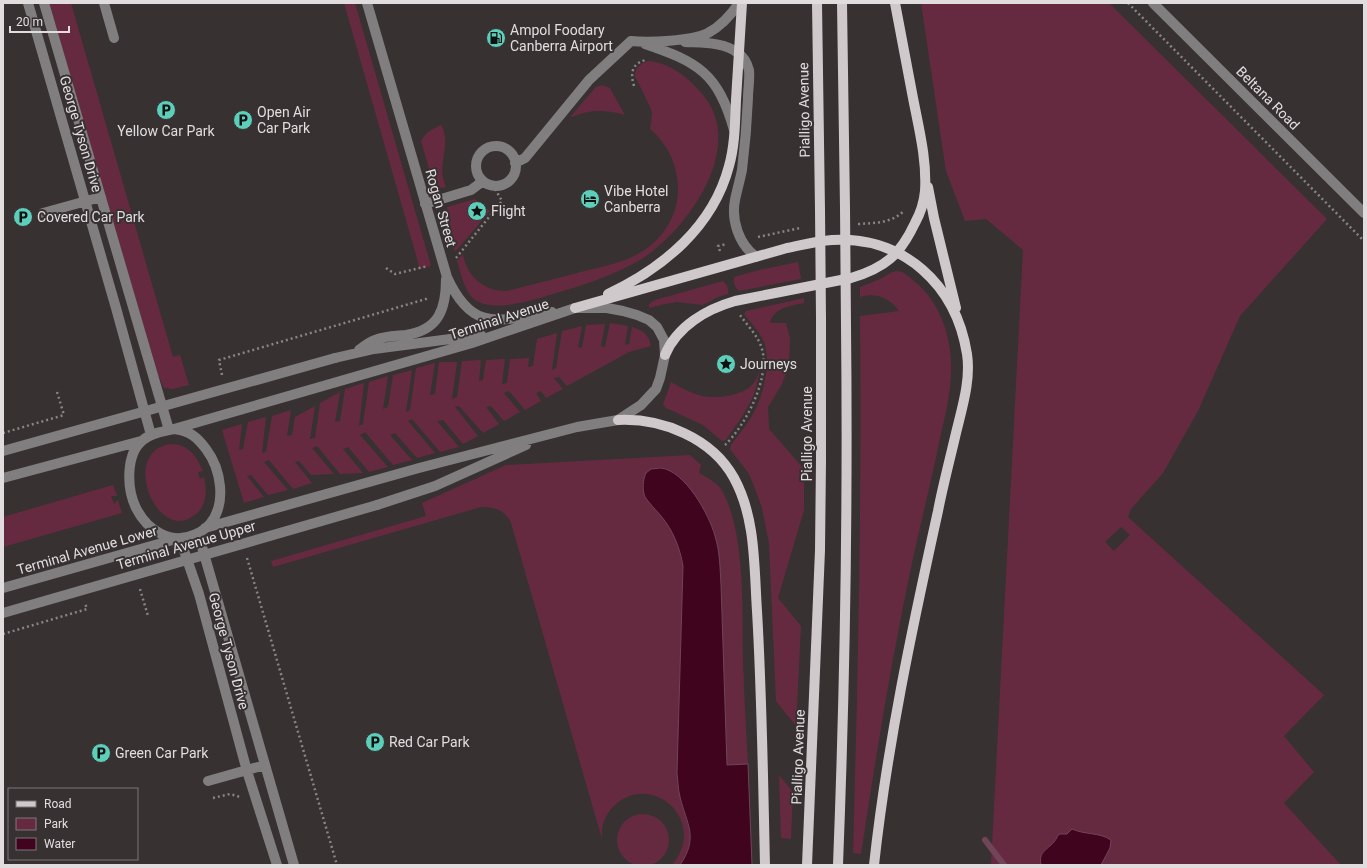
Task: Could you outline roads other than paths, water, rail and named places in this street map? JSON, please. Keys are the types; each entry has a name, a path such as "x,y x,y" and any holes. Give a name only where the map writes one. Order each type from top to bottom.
{"main road":[{"path":"575,308 620,288 672,255 707,215 725,179 732,154 741,3"},
{"name":"Pialligo Avenue","path":"807,865 822,461 817,3"},
{"path":"838,865 843,730 847,458 842,3"},
{"path":"874,865 881,802 902,680 964,397 967,356 934,218 922,145 895,3"},
{"path":"665,355 671,343 681,331 701,316 719,307 736,301 851,278 870,272 887,261 897,253 907,240 919,214 925,192 925,170"},
{"path":"575,308 792,247 834,240 873,243 897,253 920,266 934,281 949,301 958,319 961,330"},
{"path":"618,420 640,420 659,423 698,441 715,455 728,469 734,477 743,500 752,534 759,652 765,865"}],"street":[{"name":"George Tyson Drive","path":"28,3 86,202 151,435"},
{"name":"George Tyson Drive","path":"44,3 101,198 172,430"},
{"path":"104,3 114,38"},
{"name":"Rogan Street","path":"367,3 446,277 456,296 471,312 482,318 504,319 575,308"},
{"path":"515,163 525,158 596,73 631,41 640,42 689,38 708,33 723,22 741,3"},
{"name":"Beltana Road","path":"1153,3 1364,213"},
{"path":"667,40 725,46 739,53 745,60 749,74 745,143 735,201 735,216 737,230 742,241 756,257"},
{"path":"640,42 680,56 696,66 705,74 713,82 724,99 734,132"},
{"path":"496,146 504,148 513,157 515,172 511,178 502,185 493,186 482,181 476,171 476,162 480,154 487,148 496,146"},
{"path":"425,204 471,190 482,181"},
{"path":"43,213 101,198"},
{"path":"354,354 376,339 417,333 431,326 438,318 443,307 446,277"},
{"name":"Terminal Avenue","path":"172,430 459,347 575,308 623,310 648,320 657,327 665,344 665,355 660,378 653,394 641,405 618,420 577,427 419,468 202,531"},
{"path":"3,451 334,358 386,347 480,335 522,327"},
{"path":"3,478 141,441 151,435 172,430 189,432 209,454 217,470 220,483 219,501 215,515 202,531 188,538 179,539 161,534 147,525 139,514 133,502 129,484 130,467 136,447 141,441"},
{"name":"Terminal Avenue","path":"377,505 409,496 447,481 553,433"},
{"name":"Terminal Avenue Upper","path":"3,613 377,505"},
{"name":"George Tyson Drive","path":"202,531 294,865"},
{"name":"George Tyson Drive","path":"179,539 199,594 247,771 277,865"},
{"name":"Terminal Avenue Lower","path":"3,588 179,539"},
{"path":"208,781 247,771 265,764"}],"water":[{"path":"661,468 670,471 679,477 695,495 712,527 717,542 720,560 727,765 748,764 752,865 680,865 686,855 690,839 690,831 679,794 677,773 683,566 678,546 672,533 665,521 645,497 643,488 646,473 651,469"},
{"path":"1072,829 1106,837 1111,840 1110,848 1101,865 1041,865 1041,856 1059,834 1067,834"}],"waterway":[{"path":"985,840 1004,865"}],"place":[{"name":"Ampol Foodary Canberra Airport","path":"496,38"},
{"name":"Yellow Car Park","path":"166,110"},
{"name":"Open Air Car Park","path":"243,120"},
{"name":"Vibe Hotel Canberra","path":"590,199"},
{"name":"Flight","path":"477,211"},
{"name":"Covered Car Park","path":"23,217"},
{"name":"Journeys","path":"726,364"},
{"name":"Red Car Park","path":"375,742"},
{"name":"Green Car Park","path":"101,753"}]}
